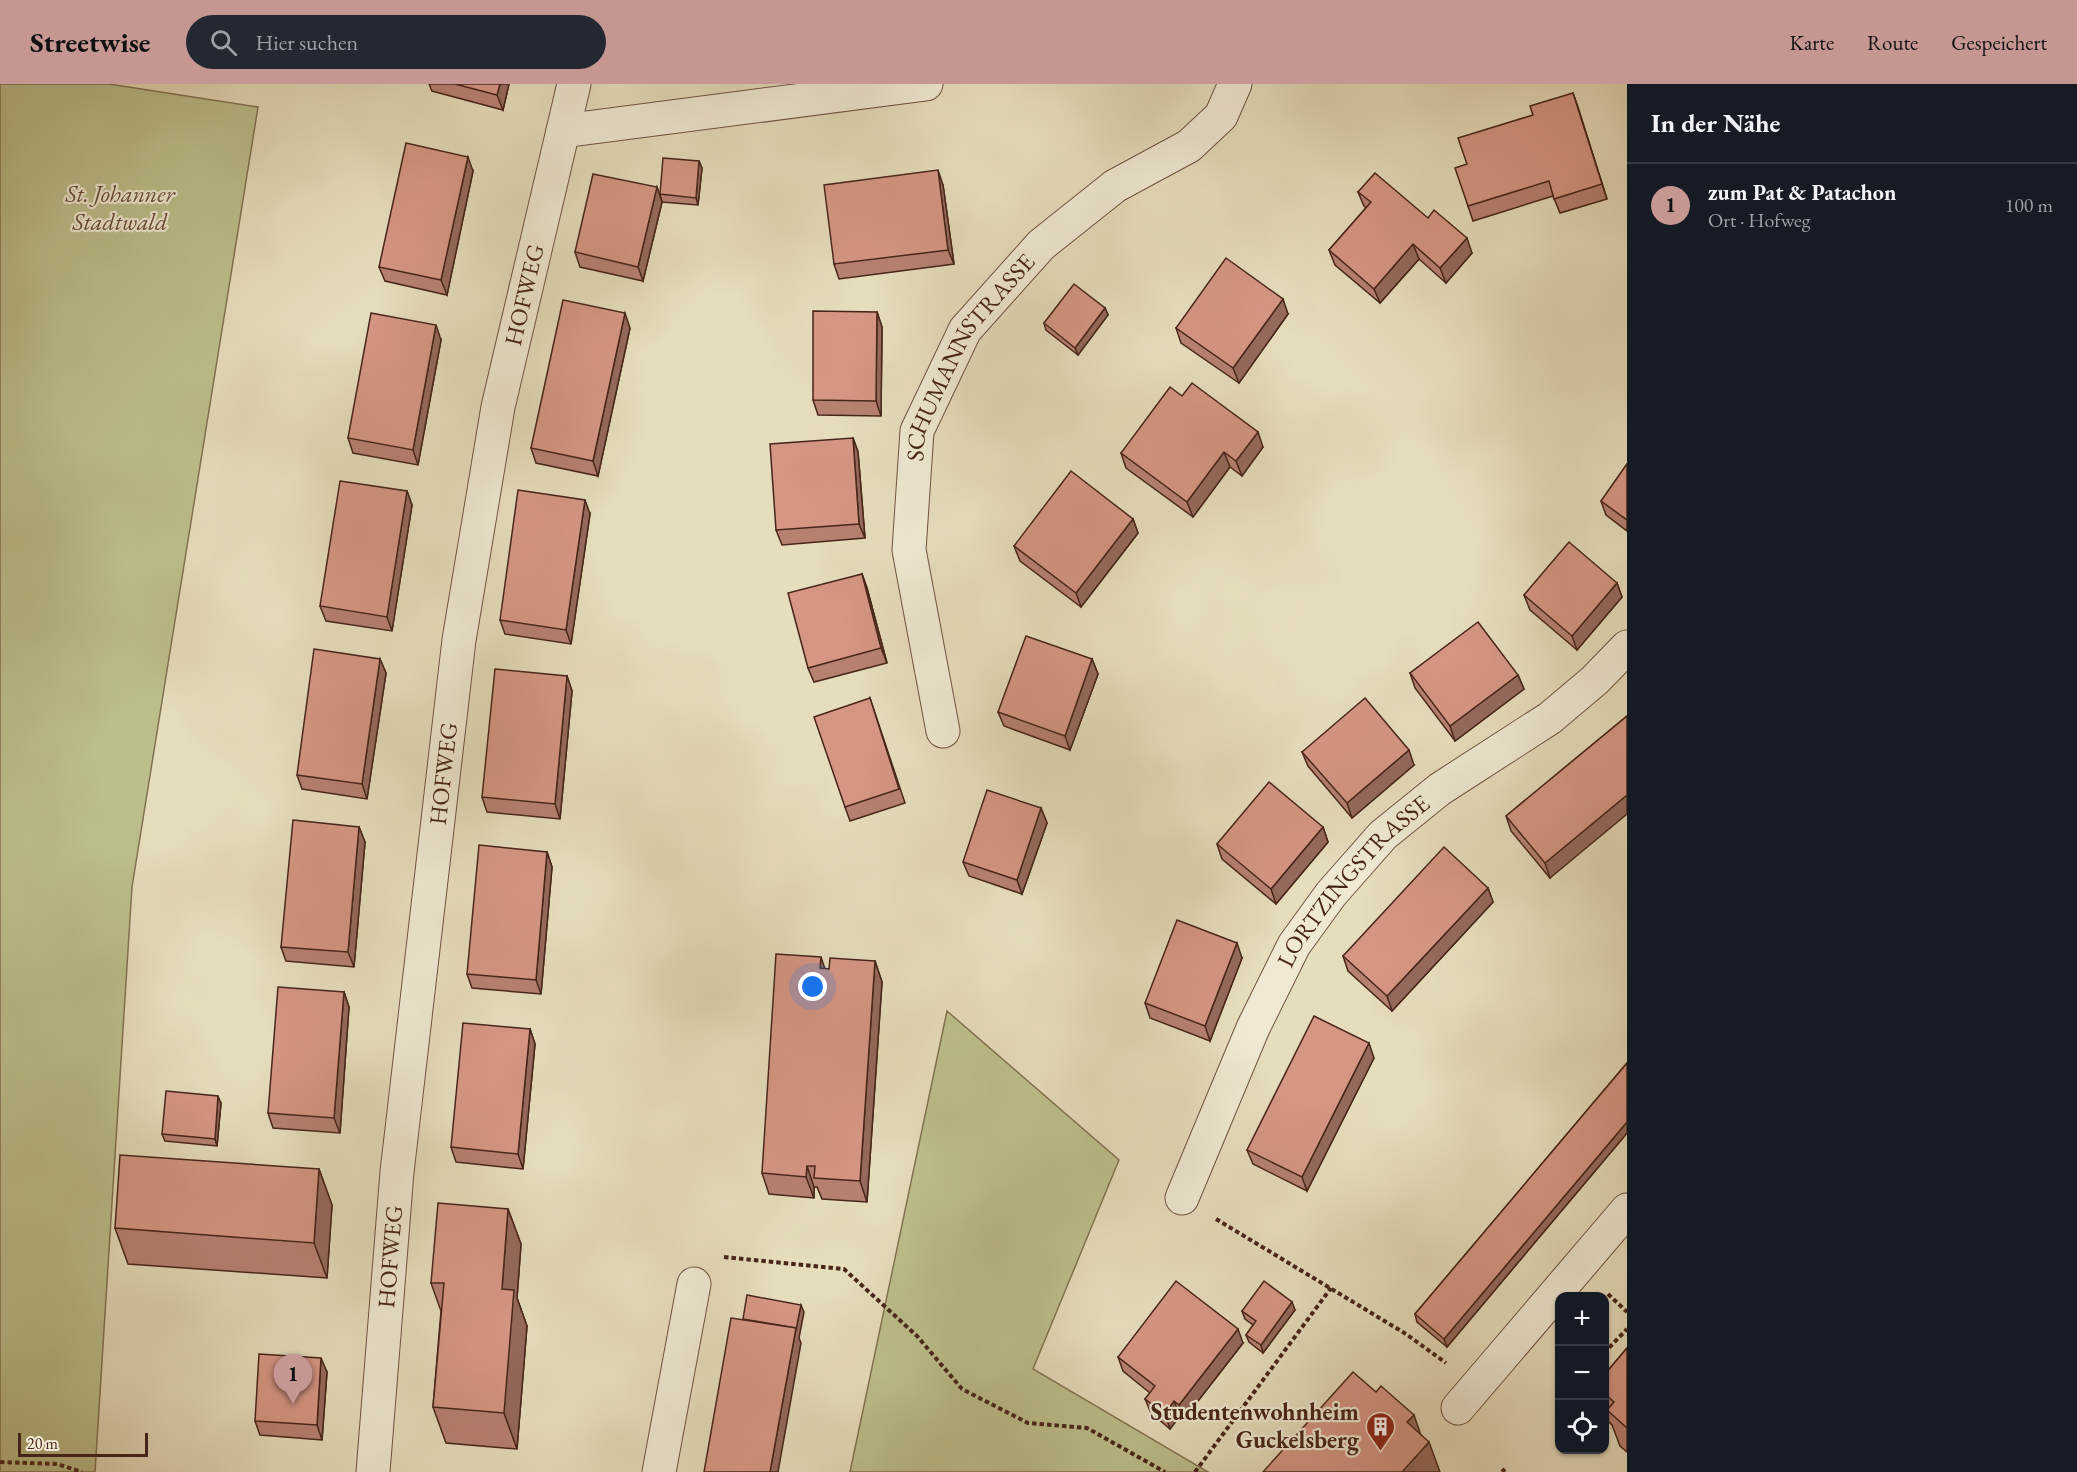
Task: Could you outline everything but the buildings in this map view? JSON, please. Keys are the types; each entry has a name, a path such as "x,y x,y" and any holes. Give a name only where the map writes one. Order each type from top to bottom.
{"street":[{"name":"HOFWEG","path":"373,1472 397,1172 459,640 498,407 574,84"},
{"path":"562,131 926,84"},
{"name":"SCHUMANNSTRASSE","path":"943,731 909,550 917,431 965,330 1041,245 1115,186 1189,146 1221,116 1235,84"},
{"name":"LORTZINGSTRASSE","path":"1182,1198 1252,1028 1294,945 1331,894 1383,835 1440,789 1550,718 1595,680 1627,646"},
{"path":"1467,1398 1627,1210"},
{"path":"659,1472 694,1284"}],"path":[{"path":"1182,1198 1406,1334 1467,1398"},
{"path":"719,1256 844,1269 917,1336 962,1389 1028,1423 1087,1428 1165,1472"},
{"path":"1195,1472 1331,1288"},
{"path":"1609,1349 1627,1329"},
{"path":"0,1462 57,1464 82,1472"}],"green space":[{"name":"St. Johanner Stadtwald","path":"0,84 109,84 258,107 132,887 95,1472 0,1472"},
{"path":"947,1011 1119,1160 1033,1369 1208,1472 850,1472"}],"place":[{"name":"zum Pat & Patachon","path":"293,1404"},
{"name":"Studentenwohnheim Guckelsberg","path":"1380,1452"}]}
